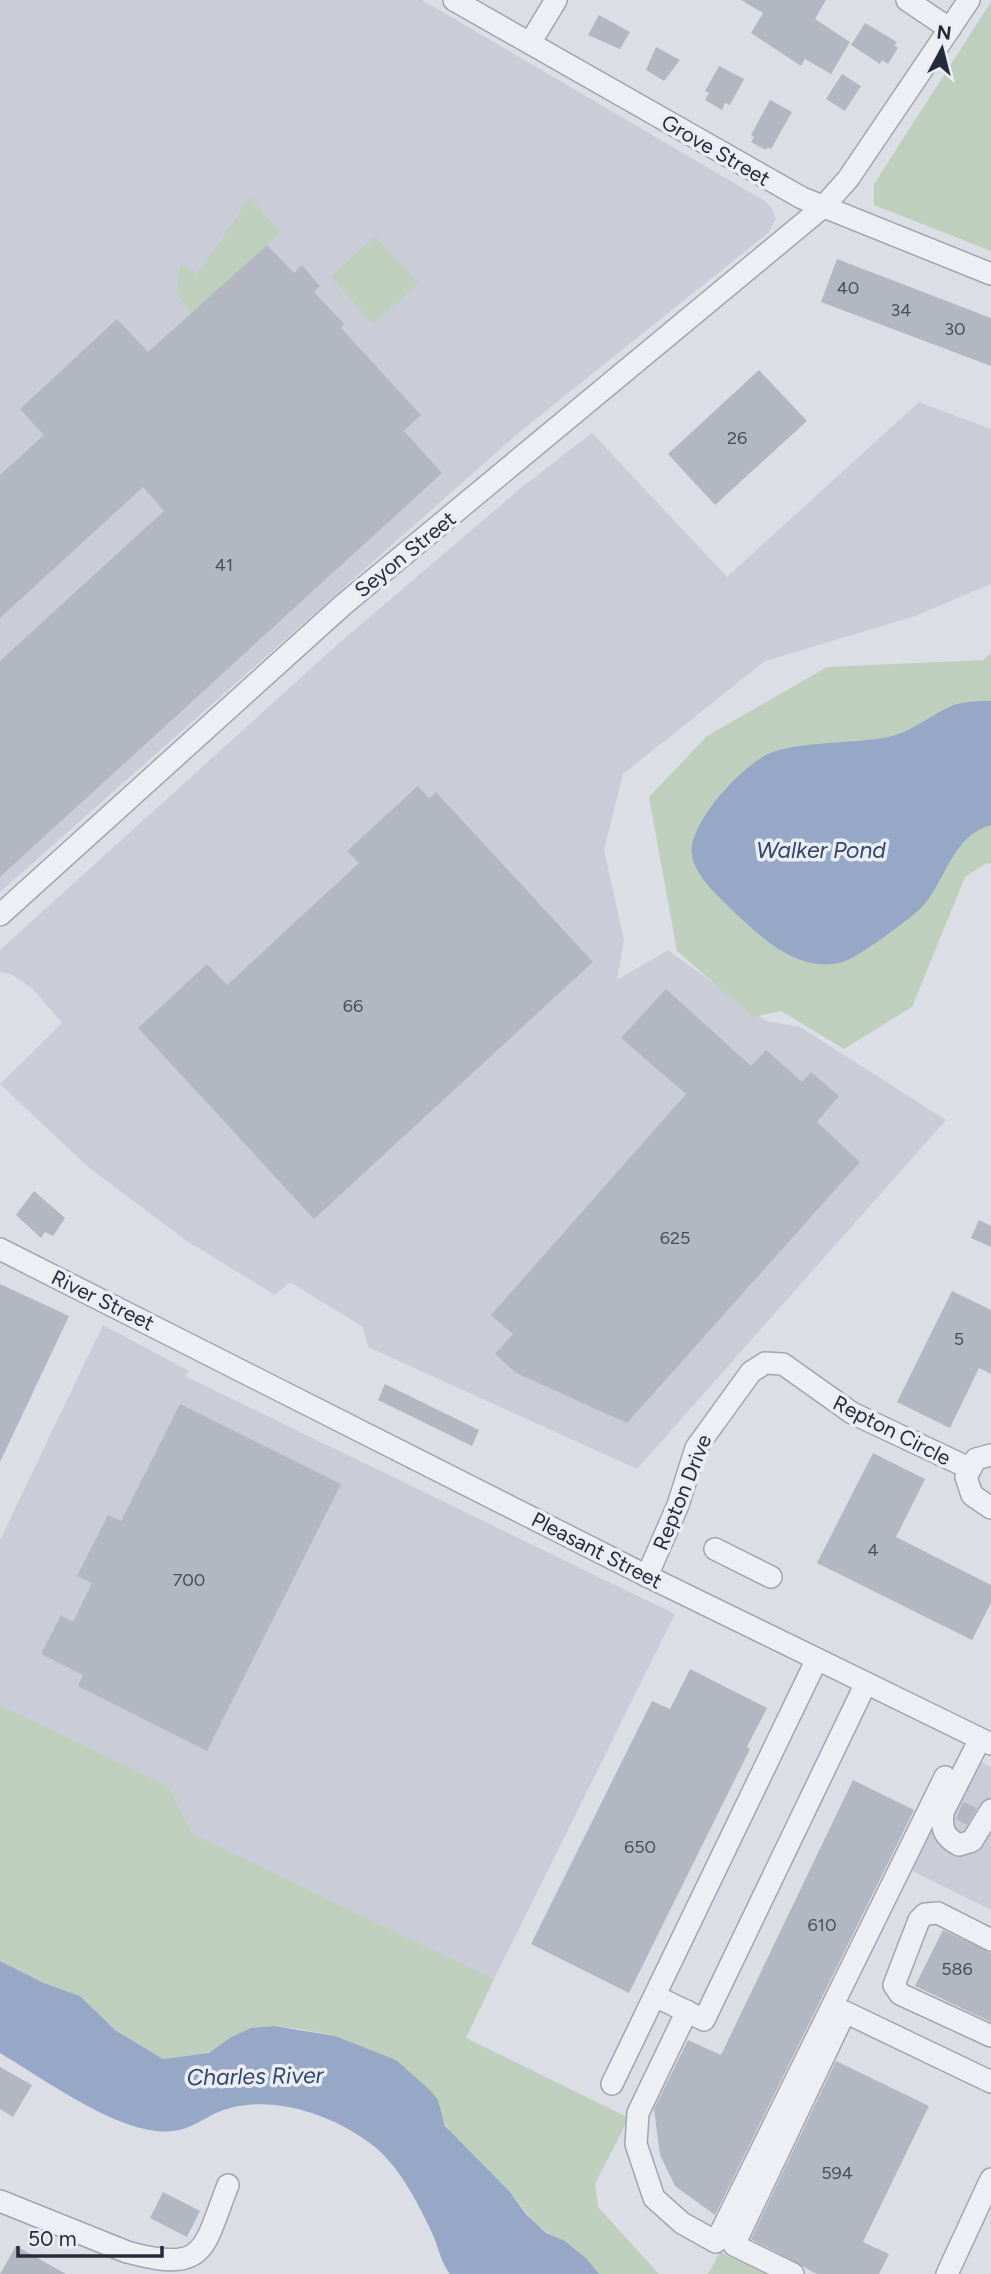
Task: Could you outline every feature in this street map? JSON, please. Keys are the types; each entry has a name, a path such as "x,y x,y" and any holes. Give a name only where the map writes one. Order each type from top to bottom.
{"street":[{"name":"Grove Street","path":"454,0 771,181 823,207 991,274"},
{"path":"530,43 556,0"},
{"path":"907,0 950,29"},
{"name":"Seyon Street","path":"0,915 343,604 823,207 848,179 969,0"},
{"name":"River Street","path":"0,1249 206,1352"},
{"name":"Pleasant Street","path":"206,1352 647,1576 986,1742"},
{"name":"Repton Drive","path":"647,1576 678,1505 702,1437 757,1366 783,1364"},
{"name":"Repton Circle","path":"783,1364 852,1413 969,1468"},
{"name":"Repton Circle","path":"991,1455 976,1460 966,1477 972,1495 991,1508"},
{"path":"715,1549 771,1577"},
{"path":"612,2084 817,1659"},
{"path":"654,1996 704,2020 866,1683"},
{"path":"986,1742 943,1812 942,1825 947,1839 959,1845 972,1841 991,1810"},
{"path":"687,2011 638,2113 636,2144 654,2198 682,2223 716,2242 945,1777"},
{"path":"991,1940 938,1913 925,1914 919,1920 894,1985 900,1994 991,2036"},
{"path":"793,2274 733,2245 845,2012 991,2082"},
{"path":"947,2274 991,2179"},
{"path":"0,2201 127,2252 147,2257 184,2260 201,2250 228,2185"}],"shaded area":[{"path":"0,0 422,0 765,201 776,219 769,232 516,435 0,892"},
{"path":"919,402 991,429 991,584 915,616 765,661 623,774 604,850 624,940 617,980 668,950 766,1021 800,1027 946,1120 637,1469 368,1347 363,1327 290,1282 275,1295 187,1241 87,1166 0,1084 62,1023 32,988 11,974 0,972 0,950 338,644 522,487 592,433 727,577"},
{"path":"103,1325 189,1371 185,1376 675,1614 494,1979 193,1834 169,1786 0,1705 0,1540"},
{"path":"967,1755 991,1767 991,1910 910,1870"}],"green space":[{"path":"991,2 991,251 874,205 874,184"},
{"path":"250,198 281,232 191,314 176,291 181,263 197,274"},
{"path":"375,236 419,283 373,324 331,277"},
{"path":"991,653 991,864 987,863 965,877 912,1007 844,1049 781,1011 753,1017 677,951 649,797 707,736 827,667 983,660"},
{"path":"0,1705 169,1786 193,1834 494,1979 466,2038 629,2118 595,2184 598,2207 659,2274 599,2274 574,2248 540,2227 499,2180 466,2150 448,2127 438,2100 335,2036 274,2026 251,2028 231,2037 209,2053 163,2059 115,2030 80,1996 44,1983 0,1961"},
{"path":"720,2252 767,2274 708,2274"}],"water":[{"name":"Walker Pond","path":"991,701 991,825 967,839 958,849 921,908 883,938 850,959 826,964 793,957 749,926 705,882 697,870 692,856 692,843 706,814 744,771 768,754 794,747 897,735 954,705"},
{"name":"Charles River","path":"0,1961 44,1983 80,1996 115,2030 163,2059 209,2053 231,2037 251,2028 274,2026 335,2036 396,2060 431,2091 438,2100 445,2126 510,2192 526,2214 546,2233 565,2241 586,2258 599,2274 450,2274 415,2200 384,2156 343,2126 307,2111 268,2104 248,2105 220,2111 187,2128 156,2131 137,2127 97,2111 0,2053"}],"building":[{"path":"741,0 826,0 815,19 850,42 831,74 805,59 801,66 751,33 763,13"},
{"path":"599,15 630,32 620,49 588,35"},
{"path":"865,23 897,42 894,45 898,48 888,64 882,60 880,64 851,45"},
{"path":"656,47 680,60 664,81 646,70"},
{"path":"719,66 744,79 730,105 725,103 722,110 705,100 709,93 705,91"},
{"path":"842,74 861,86 845,111 826,99"},
{"path":"770,100 792,112 771,149 768,147 766,150 751,142 754,137 751,135"},
{"path":"267,245 294,273 302,265 320,286 314,292 344,324 341,328 421,415 404,431 442,473 0,877 0,661 164,511 143,487 0,618 0,475 44,435 20,409 117,319 148,352"},
{"path":"837,259 991,318 991,366 821,302"},
{"path":"759,370 807,421 715,505 668,454"},
{"path":"418,786 429,798 436,792 593,962 314,1219 138,1028 207,964 227,985 359,863 347,851"},
{"path":"666,989 751,1066 766,1050 802,1082 811,1072 839,1096 817,1122 860,1162 627,1423 516,1373 495,1354 513,1334 491,1315 686,1094 621,1038"},
{"path":"34,1191 65,1218 53,1236 45,1232 41,1238 16,1215"},
{"path":"979,1220 991,1226 991,1247 971,1238"},
{"path":"0,1284 69,1316 0,1462"},
{"path":"952,1291 991,1310 991,1374 979,1368 950,1428 897,1402"},
{"path":"385,1384 479,1430 472,1446 378,1400"},
{"path":"180,1404 341,1484 207,1751 78,1686 83,1675 41,1654 61,1615 73,1622 92,1583 77,1576 108,1515 121,1521"},
{"path":"873,1453 925,1479 896,1537 991,1585 991,1603 972,1640 817,1563"},
{"path":"690,1669 767,1708 747,1747 750,1749 629,1993 531,1944 652,1701 670,1709"},
{"path":"853,1780 914,1810 715,2215 675,2186 660,2155 654,2109 688,2040 721,2055"},
{"path":"963,1802 977,1808 967,1825 956,1819"},
{"path":"943,1930 991,1953 991,2022 915,1986"},
{"path":"836,2061 929,2106 863,2242 889,2254 879,2274 817,2274 751,2239"},
{"path":"0,2067 32,2085 13,2117 0,2109"},
{"path":"163,2192 200,2211 187,2237 150,2218"},
{"path":"16,2246 66,2274 0,2274"}]}
